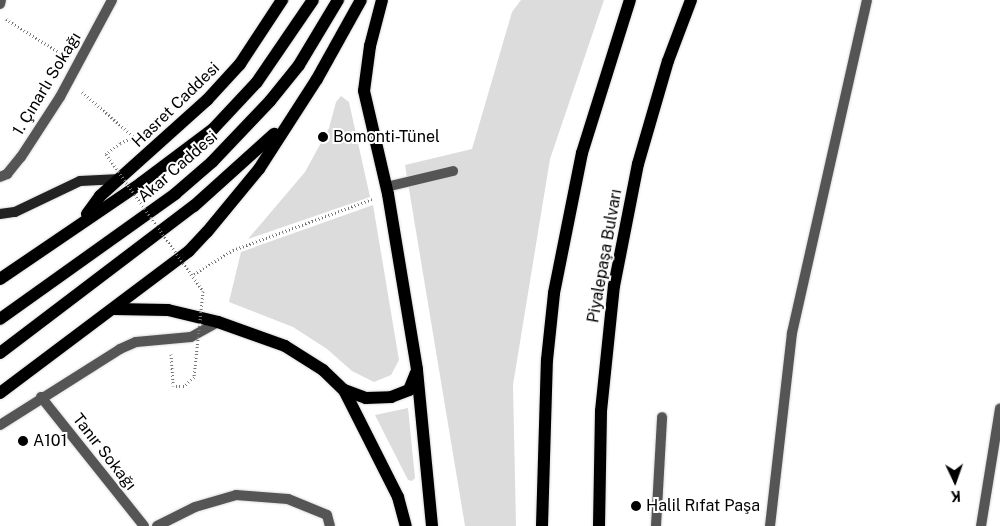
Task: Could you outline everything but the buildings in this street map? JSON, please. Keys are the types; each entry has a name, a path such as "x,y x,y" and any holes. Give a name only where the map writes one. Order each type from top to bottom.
{"main road":[{"name":"Hasret Caddesi","path":"81,222 100,196 207,100 240,64 282,0"},
{"path":"0,279 81,222 141,183 213,129 257,82 313,0"},
{"name":"Akar Caddesi","path":"0,319 167,200 212,162 270,101 299,65 338,0"},
{"path":"0,393 189,251 207,232 259,169 288,119 317,80 361,0"},
{"path":"382,0 367,62 364,91 387,191 417,370 432,526"},
{"path":"542,526 547,360 554,293 582,153 630,0"},
{"name":"Piyalepaşa Bulvarı","path":"599,526 601,411 614,286 638,164 668,61 691,0"},
{"path":"0,353 200,201 288,119"},
{"path":"0,214 15,212 80,181 120,179"},
{"path":"114,309 168,310 218,322 285,346 323,370 344,390 398,497 406,526"},
{"path":"344,390 366,398 391,398 409,390 417,370"}],"street":[{"name":"1. Çınarlı Sokağı","path":"0,177 7,174 21,157 69,80 112,0"},
{"path":"770,526 792,333 867,0"},
{"path":"387,191 453,171"},
{"path":"0,425 41,397 120,349 136,342 191,336 218,322"},
{"name":"Tanır Sokağı","path":"41,397 144,526"},
{"path":"980,526 1000,409"},
{"path":"656,526 662,417"},
{"path":"157,526 195,507 236,494 288,499 327,515 330,526"}],"path":[{"path":"0,16 78,64"},
{"path":"69,80 134,137 120,143 106,154 194,274 203,291 194,377 184,386 173,386 171,356"},
{"path":"194,274 233,250 387,191"}],"shaded area":[{"path":"521,0 604,0 550,159 513,385 516,526 465,526 405,165 472,149 512,12"},
{"path":"341,96 349,102 370,197 248,239 305,172 329,128 336,102"},
{"path":"373,205 399,360 391,375 374,382 352,371 327,349 293,327 229,302 241,252"},
{"path":"408,408 415,478 412,481 408,480 375,415"}],"place":[{"name":"Bomonti-Tünel","path":"323,137"},
{"name":"A101","path":"23,441"},
{"name":"Halil Rıfat Paşa","path":"636,506"}]}
